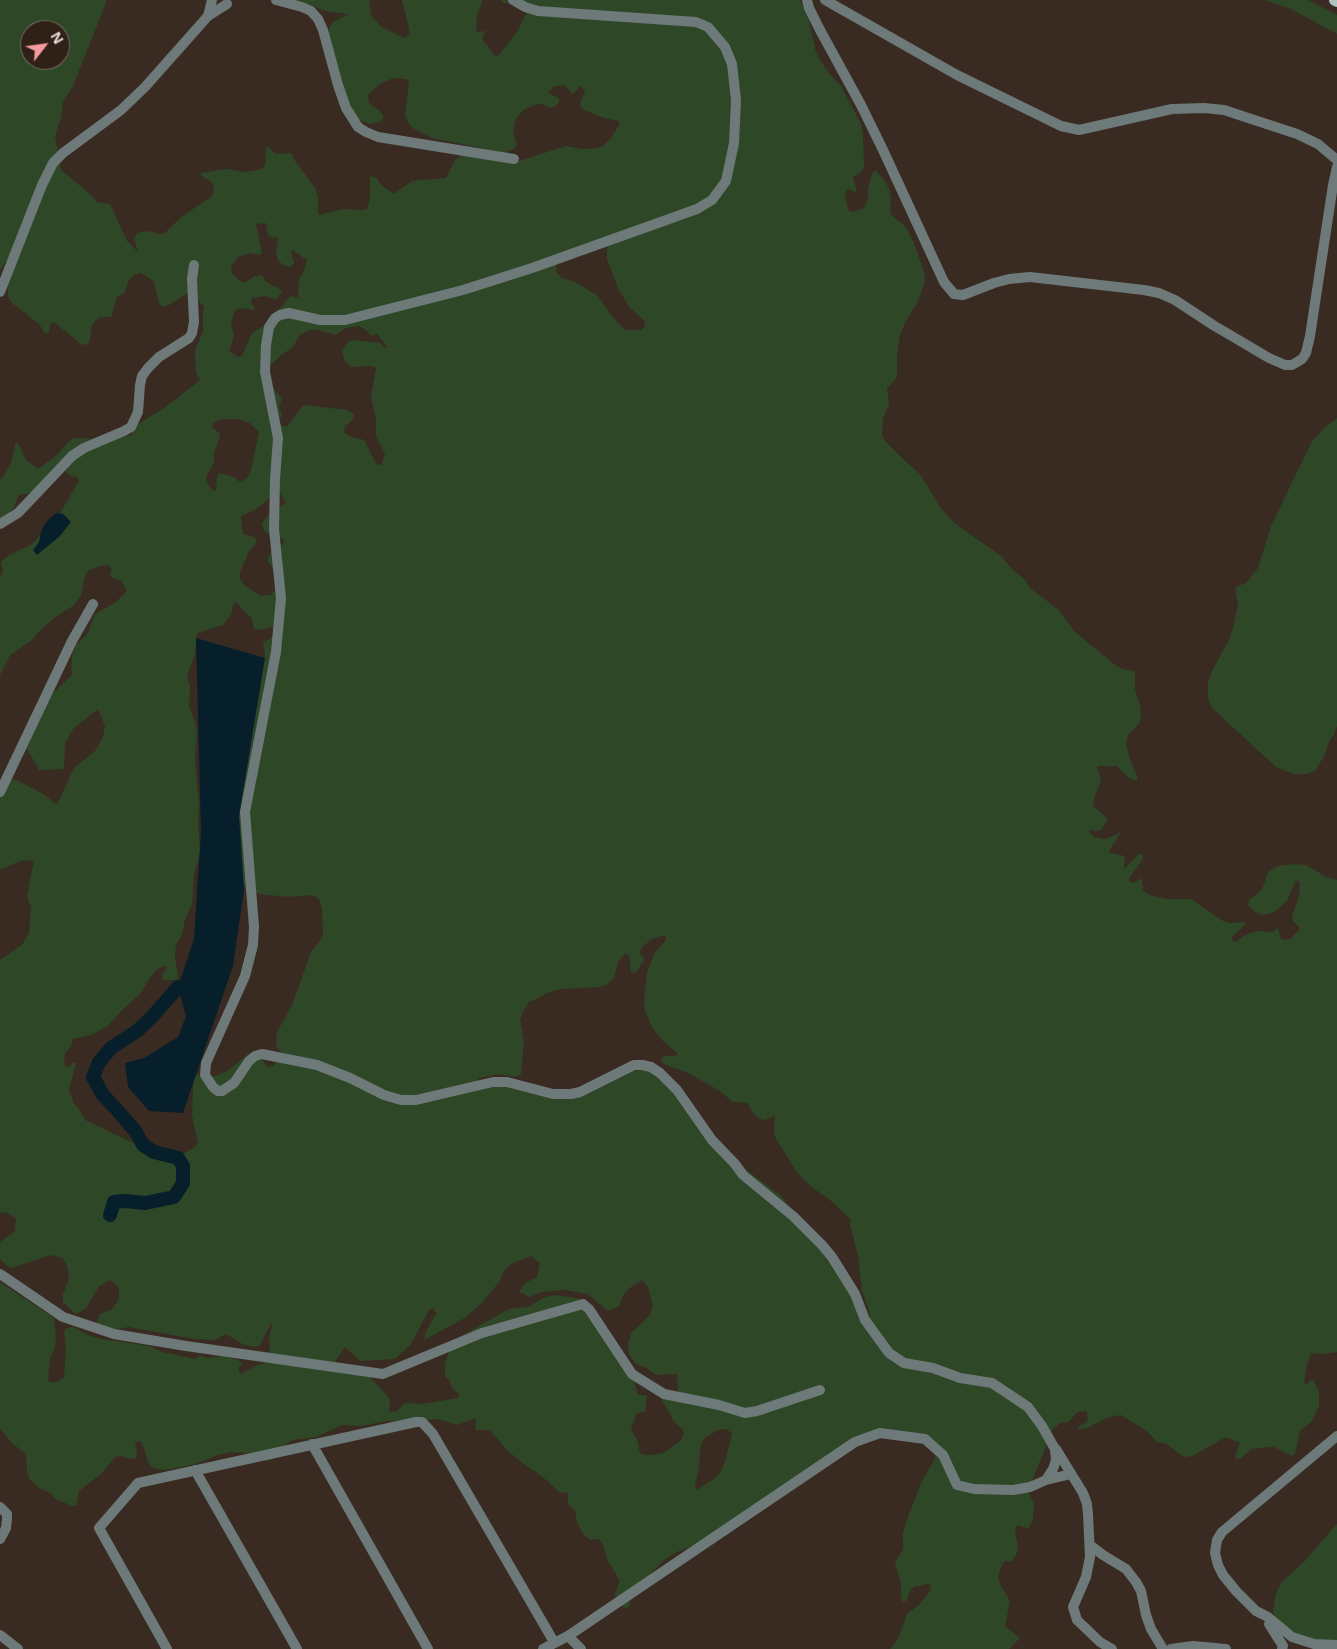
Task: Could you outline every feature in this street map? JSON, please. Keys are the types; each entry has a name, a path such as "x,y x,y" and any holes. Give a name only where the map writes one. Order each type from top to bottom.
{"street":[{"path":"208,16 212,0"},
{"path":"216,0 220,3 230,2"},
{"path":"276,0 311,11 318,19 324,30 346,108 358,127 378,137 514,160"},
{"path":"513,0 525,7 538,11 696,22 708,27 725,47 732,64 736,100 734,143 726,181 712,200 697,209 532,268 463,290 345,320 320,320 289,313 275,318 269,327 265,372 278,438 274,529 281,598 276,652 246,812 254,927 253,945 242,983 206,1064 206,1075 213,1087 218,1091 222,1091 234,1083 254,1056 262,1054 317,1065 350,1078 384,1095 401,1100 416,1100 493,1082 507,1082 553,1094 571,1094 580,1092 634,1065 642,1064 660,1072 677,1090 712,1140 743,1175 793,1216 832,1257 855,1294 865,1320 889,1353 904,1363 933,1368 960,1378 992,1383 1028,1407 1042,1426 1087,1504 1090,1545 1086,1577 1073,1607 1077,1620 1100,1642 1112,1649"},
{"path":"807,0 820,30 883,150 944,282 954,294 963,295 1008,279 1030,277 1159,293 1176,300 1213,326 1269,358 1285,365 1292,365 1298,362 1306,353 1310,336 1337,167"},
{"path":"825,0 957,75 1061,126 1079,130 1172,109 1204,108 1224,110 1297,134 1318,144 1337,160"},
{"path":"0,292 42,185 53,164 63,153 121,110 145,87 208,16 230,2"},
{"path":"0,524 18,513 72,456 84,448 130,427 138,412 142,376 159,357 189,338 192,332 194,322 192,279 194,265"},
{"path":"0,792 72,641 93,604"},
{"path":"0,1274 63,1317 114,1334 196,1348 383,1374 482,1332 583,1304 589,1309 632,1374 664,1394 719,1404 745,1413 757,1411 820,1390"},
{"path":"167,1649 99,1528 138,1483 312,1444 422,1422 434,1434 554,1642"},
{"path":"543,1649 568,1636 855,1442 880,1433 925,1439 943,1455 957,1485 974,1489 1013,1490 1030,1487 1046,1480 1071,1474"},
{"path":"1337,1436 1222,1532 1217,1540 1215,1553 1223,1575 1256,1611 1263,1614 1292,1637 1314,1644 1337,1645"},
{"path":"312,1444 428,1649"},
{"path":"1046,1480 1056,1460 1055,1449"},
{"path":"195,1470 298,1649"},
{"path":"0,1507 7,1514 6,1528 0,1539"},
{"path":"1090,1545 1126,1569 1136,1582 1141,1591 1146,1616 1151,1629 1163,1649"},
{"path":"1263,1614 1282,1649"},
{"path":"0,1635 18,1649"},
{"path":"568,1636 581,1649"},
{"path":"1171,1649 1193,1646 1226,1649"}],"green space":[{"path":"0,0 107,0 73,86 63,102 61,118 55,136 61,170 97,202 110,204 127,241 138,252 134,239 137,233 147,231 160,234 165,233 180,218 212,196 213,184 201,176 201,173 228,169 245,172 262,169 266,163 265,152 267,146 276,154 291,153 315,188 318,197 319,215 343,209 367,209 370,199 370,176 377,178 380,184 394,194 412,181 446,178 455,160 462,155 494,154 487,149 432,138 411,127 405,116 409,82 406,79 393,78 380,84 368,95 369,103 383,115 383,119 380,122 369,124 353,117 346,108 328,33 333,22 349,14 326,11 297,0 369,0 371,15 380,26 404,38 409,35 409,28 402,0 482,0 477,15 476,30 478,32 485,31 482,40 495,57 498,56 517,32 527,12 517,5 501,2 502,0 800,0 808,16 816,53 828,72 841,86 861,124 864,166 862,171 853,177 857,193 848,189 845,193 848,210 853,212 864,208 868,198 868,188 872,174 876,171 889,189 891,215 907,229 925,275 924,285 918,301 900,335 897,374 895,380 887,388 889,404 883,419 882,436 920,474 940,507 954,523 1001,556 1024,579 1031,589 1059,610 1074,631 1114,664 1122,669 1135,671 1135,690 1141,715 1139,724 1128,735 1126,743 1130,760 1138,778 1136,781 1129,778 1117,766 1097,766 1101,781 1093,804 1106,817 1107,821 1101,830 1090,830 1089,832 1095,837 1103,839 1121,832 1109,851 1110,853 1125,857 1124,869 1139,854 1143,854 1143,859 1129,878 1129,881 1134,883 1142,878 1143,890 1149,895 1167,899 1191,899 1223,921 1230,923 1245,922 1244,926 1232,937 1232,940 1236,942 1243,936 1256,931 1272,932 1278,928 1281,939 1290,939 1299,930 1292,917 1299,895 1300,883 1298,880 1295,882 1287,901 1273,913 1262,915 1248,905 1249,900 1262,890 1268,872 1278,866 1306,865 1326,877 1337,880 1337,1352 1311,1353 1304,1383 1307,1384 1311,1380 1314,1381 1319,1393 1319,1406 1312,1421 1300,1431 1295,1454 1292,1456 1274,1447 1267,1447 1252,1449 1241,1458 1236,1459 1235,1456 1240,1443 1226,1437 1192,1456 1184,1457 1167,1444 1157,1442 1147,1431 1121,1415 1109,1417 1087,1428 1078,1430 1079,1426 1087,1422 1086,1411 1077,1412 1069,1422 1060,1423 1053,1429 1032,1481 1026,1487 1034,1504 1033,1519 1028,1529 1019,1525 1016,1526 1017,1553 1011,1562 1006,1561 1003,1563 998,1576 1000,1584 1010,1601 1005,1626 1020,1638 1009,1649 890,1649 898,1639 907,1614 920,1604 930,1591 931,1586 928,1583 915,1586 911,1589 906,1601 903,1602 901,1583 895,1564 903,1549 905,1525 921,1483 935,1458 936,1450 933,1442 882,1436 854,1446 696,1545 679,1551 665,1559 636,1589 628,1609 622,1606 616,1599 615,1594 620,1581 607,1559 603,1544 599,1539 590,1540 584,1535 577,1522 575,1510 568,1504 568,1493 559,1492 544,1478 521,1462 505,1448 490,1430 475,1430 475,1418 457,1425 439,1419 407,1422 386,1421 361,1426 342,1425 316,1437 293,1440 276,1450 274,1458 269,1461 260,1460 250,1453 232,1452 192,1465 164,1470 153,1468 148,1462 142,1442 138,1441 135,1443 136,1458 115,1457 102,1473 79,1491 76,1506 54,1498 51,1493 39,1488 30,1480 27,1473 26,1454 12,1443 0,1428 0,1282 54,1318 56,1338 55,1347 50,1359 48,1380 50,1382 58,1382 64,1377 66,1348 64,1332 66,1328 73,1327 90,1336 150,1346 162,1352 195,1359 201,1355 206,1358 224,1356 242,1363 239,1368 239,1373 241,1374 257,1365 266,1363 270,1348 269,1339 272,1322 260,1345 256,1347 244,1345 226,1334 215,1340 194,1339 129,1327 110,1330 96,1325 100,1314 112,1309 119,1299 119,1287 110,1280 99,1286 86,1308 76,1314 63,1302 63,1294 69,1279 67,1265 62,1258 52,1255 47,1256 12,1268 0,1259 0,1242 15,1231 16,1219 7,1212 0,1213 0,960 22,945 29,933 31,907 27,896 34,860 20,861 0,870 0,786 4,780 17,780 43,794 57,805 74,768 96,750 103,737 105,726 98,709 73,729 65,743 64,769 39,770 26,747 48,698 73,674 71,670 72,656 76,645 87,634 95,614 116,602 127,591 121,580 112,578 110,574 112,569 107,565 88,571 85,575 81,596 73,606 61,613 40,630 32,640 10,655 0,675 0,578 3,571 1,563 9,555 31,545 59,515 79,481 77,477 71,476 62,469 42,487 30,493 19,495 14,507 0,526 0,480 11,463 16,442 26,460 38,469 57,455 74,438 100,439 119,435 131,436 133,428 166,407 200,380 196,372 195,351 203,331 204,307 189,292 169,305 162,307 159,303 154,282 140,273 129,280 124,293 117,297 111,317 101,317 95,321 92,326 90,340 87,344 82,345 54,322 50,323 49,333 45,333 39,324 12,303 8,296 7,275 9,257 0,270","holes":["565,85 573,94 581,85 585,92 580,103 582,109 601,117 619,121 620,123 611,138 603,146 582,149 566,146 513,163 507,159 507,151 514,149 517,145 513,133 515,121 523,110 538,104 543,104 550,108 556,106 559,99 548,92 555,86","266,223 268,236 278,238 276,253 278,260 283,265 289,267 294,264 291,254 292,250 307,260 299,279 298,297 290,296 268,323 252,333 242,356 238,357 229,351 234,336 231,323 235,310 242,308 255,310 251,301 252,298 265,296 276,300 282,291 266,282 262,275 255,276 244,283 232,274 231,267 238,257 249,253 259,255 262,253 256,224","615,233 607,249 607,259 618,288 630,308 645,321 645,326 641,330 626,330 623,328 598,296 575,282 562,278 556,272 557,261 609,238","359,326 372,336 377,333 387,347 384,348 380,343 352,340 346,344 342,351 345,361 351,367 372,366 376,368 371,397 376,420 376,437 385,454 381,465 377,465 364,440 349,436 344,432 345,427 354,415 347,410 304,405 288,426 285,427 278,423 282,415 279,407 282,398 265,380 264,368 292,348 300,335 310,330 318,330 336,335 346,328","222,419 238,419 250,423 259,432 248,477 240,482 234,477 219,473 216,490 213,491 208,485 206,478 214,462 214,453 220,437 219,433 212,427 213,423","278,489 286,503 267,516 262,524 264,531 285,540 281,547 271,552 268,558 268,562 277,574 278,586 271,595 261,596 245,586 240,579 240,572 249,551 257,542 254,537 243,534 241,516 253,511","236,602 252,619 254,629 259,630 271,627 276,630 270,639 263,642 264,658 252,663 230,870 242,885 259,894 288,897 310,895 317,897 322,909 323,935 311,952 292,1005 277,1032 276,1045 282,1054 281,1058 268,1068 259,1055 254,1052 219,1075 211,1077 195,1075 192,1115 198,1143 183,1154 170,1155 146,1149 85,1120 74,1104 69,1090 76,1063 68,1067 65,1066 65,1053 71,1046 73,1039 91,1035 108,1026 140,994 157,969 164,966 167,967 162,980 176,980 178,978 175,957 176,944 182,935 185,919 192,905 194,875 200,853 195,757 197,733 189,706 190,687 187,676 195,654 197,633 223,625 231,614","665,935 666,940 654,954 647,973 644,1001 645,1011 653,1029 678,1054 675,1056 664,1056 661,1059 662,1062 686,1072 720,1091 733,1102 748,1103 753,1113 760,1119 765,1120 775,1115 775,1137 796,1171 810,1186 830,1200 852,1221 850,1222 849,1220 858,1256 862,1290 870,1314 869,1319 818,1240 797,1218 782,1197 721,1149 661,1074 647,1070 629,1071 560,1099 512,1086 476,1081 480,1078 498,1074 515,1077 521,1074 524,1042 520,1020 529,1002 547,993 561,989 606,985 614,978 618,962 626,953 629,956 632,973 636,972 644,960 643,956 639,954 642,947 652,939","531,1256 540,1263 537,1277 525,1283 519,1292 530,1297 541,1292 565,1290 588,1294 608,1311 619,1306 623,1295 642,1280 648,1287 653,1306 650,1315 632,1332 628,1343 629,1354 636,1364 647,1368 656,1375 677,1374 678,1393 661,1398 674,1422 682,1428 684,1435 681,1440 664,1453 652,1455 640,1453 637,1440 631,1430 636,1414 645,1411 647,1396 638,1395 633,1376 590,1306 581,1299 556,1295 545,1297 528,1307 509,1309 463,1335 449,1352 445,1363 445,1377 449,1379 453,1390 459,1394 458,1398 422,1404 405,1403 397,1411 390,1412 389,1398 370,1377 340,1366 335,1361 345,1347 360,1361 395,1359 411,1344 429,1310 433,1308 437,1315 435,1315 425,1334 424,1340 463,1319 483,1302 499,1282 504,1271 513,1263","726,1429 732,1433 725,1462 720,1473 714,1479 696,1489 701,1443 706,1437 718,1430"]},
{"path":"1265,0 1308,0 1337,15 1337,34 1291,9"},
{"path":"1337,418 1337,726 1315,771 1307,774 1294,774 1276,767 1212,708 1208,698 1208,683 1212,671 1230,638 1234,624 1238,605 1235,587 1246,583 1258,568 1271,526 1312,441"},
{"path":"1337,1524 1337,1645 1316,1642 1295,1633 1277,1623 1273,1611 1276,1593 1281,1583 1304,1562"}],"water":[{"path":"56,513 63,514 71,522 60,536 37,555 33,550 39,542 45,523"},
{"path":"196,638 265,658 239,816 244,890 233,966 183,1113 149,1111 128,1087 125,1063 144,1058 178,1037 186,1016 178,987 194,939 201,832"}],"waterway":[{"path":"110,1215 114,1202 145,1203 174,1197 183,1183 183,1166 178,1158 154,1152 143,1145 136,1132 103,1095 93,1077 99,1062 111,1048 137,1031 178,987"}]}
